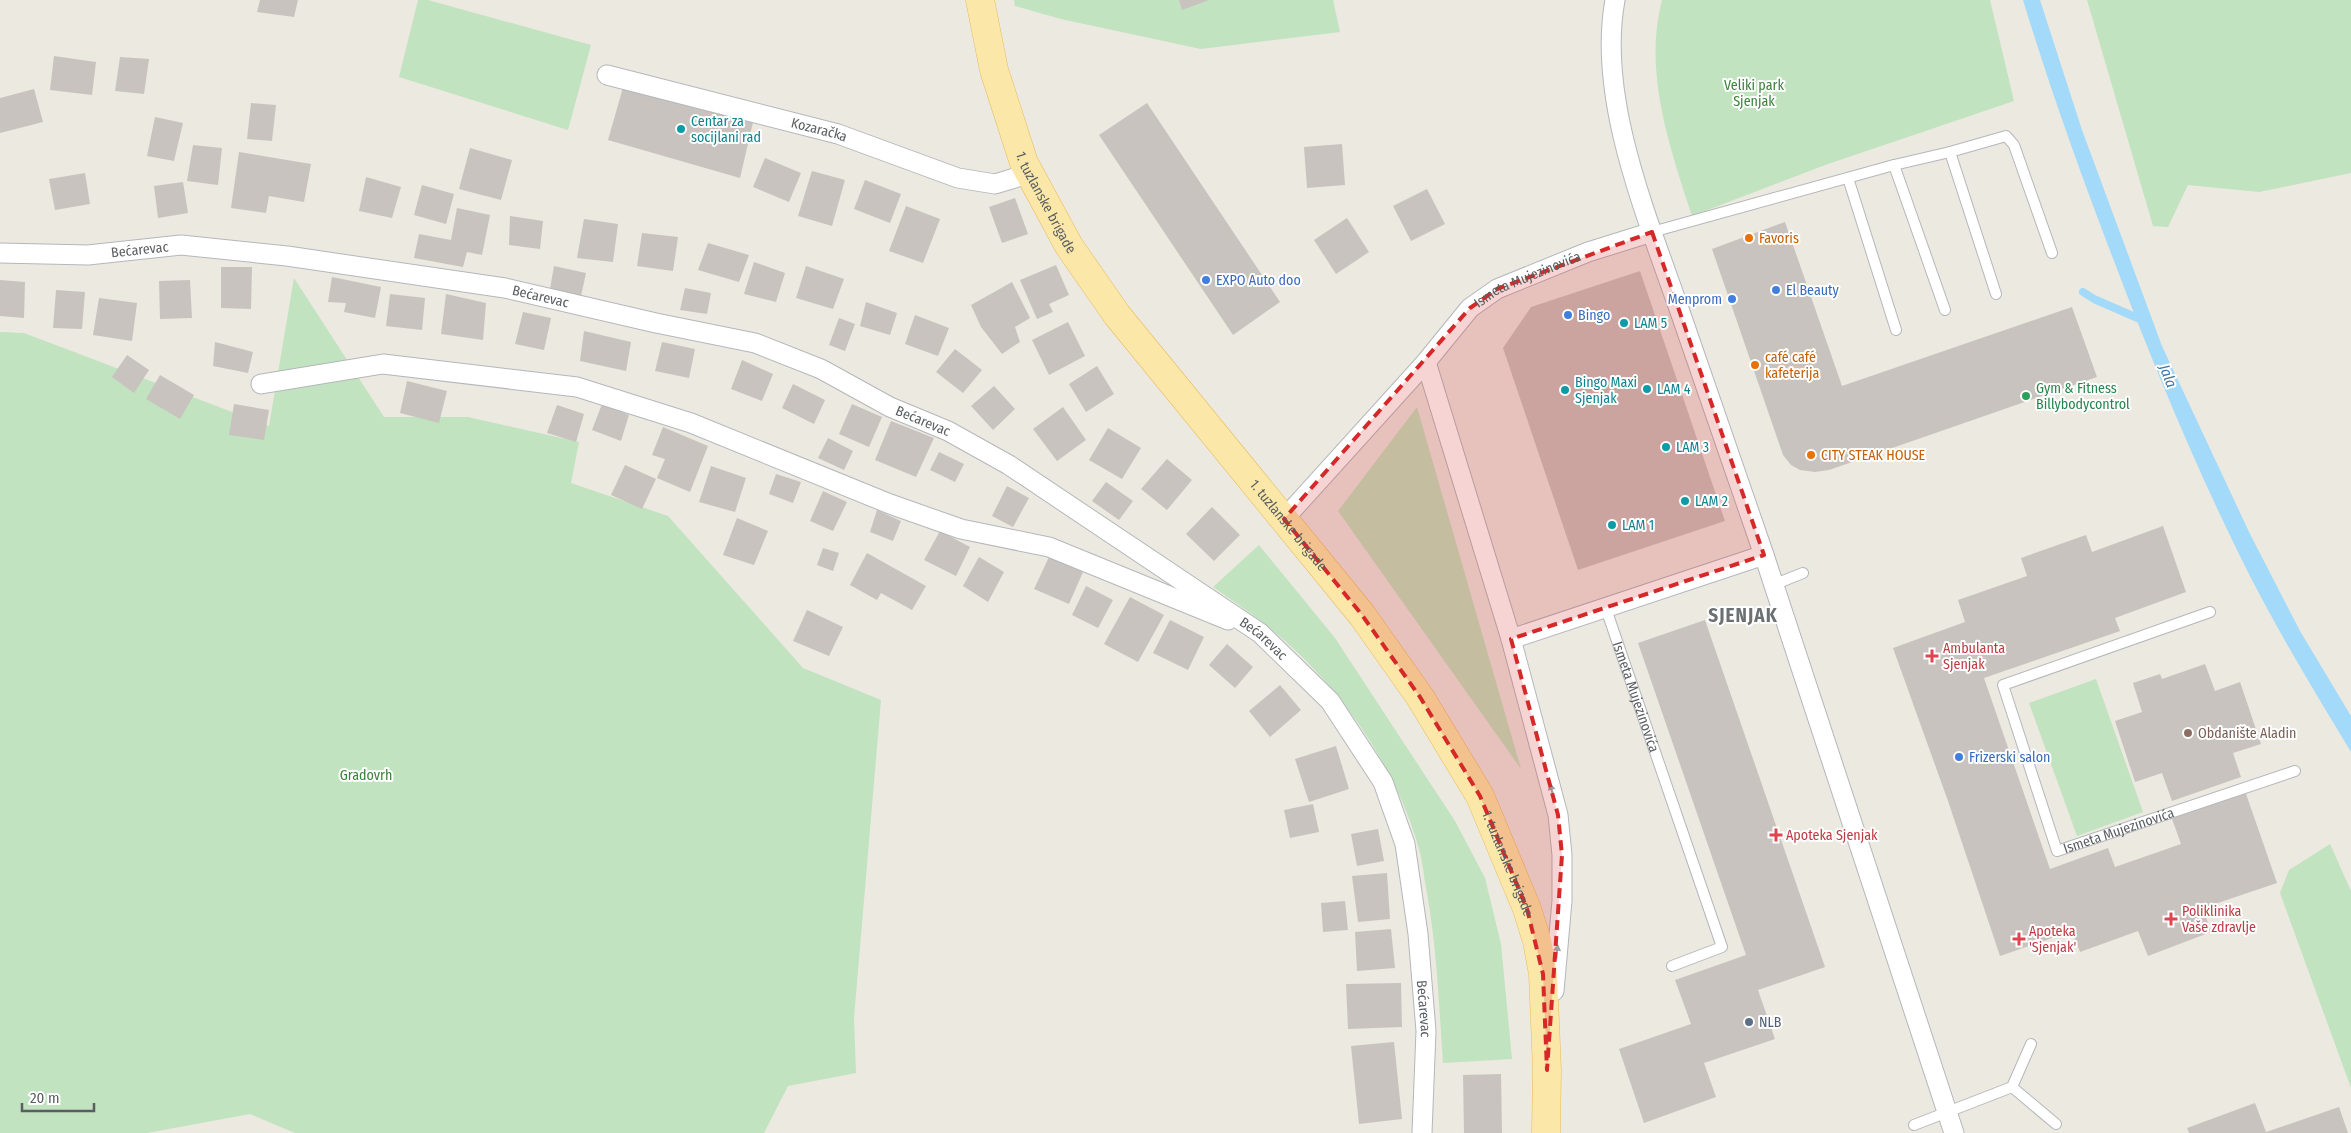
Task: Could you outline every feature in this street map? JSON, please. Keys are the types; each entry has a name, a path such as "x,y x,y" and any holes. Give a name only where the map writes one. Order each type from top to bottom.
{"main road":[{"name":"1. tuzlanske brigade","path":"980,0 994,70 1028,174 1069,246 1117,315 1362,615 1415,690 1480,796 1527,909 1537,941 1543,974 1547,1070 1546,1133"},
{"name":"1. tuzlanske brigade","path":"1527,1133 1547,1070"}],"street":[{"path":"1615,0 1611,25 1611,64 1614,98 1652,232 1764,555 1954,1133"},
{"name":"Kozaračka","path":"607,75 838,134 958,178 995,184 1028,174"},
{"name":"Ismeta Mujezinovića","path":"1284,519 1426,362 1470,308 1497,290 1588,252 1652,232"},
{"name":"Bećarevac","path":"0,253 88,255 181,245 287,256 506,288 656,323 755,343 820,369 890,407 948,431 1009,465 1260,633 1330,701 1383,782 1405,844 1418,934 1426,1031 1422,1133"},
{"path":"1426,362 1511,639 1558,815 1562,855 1562,901 1547,1070"},
{"path":"261,384 383,364 577,387 691,423 890,504 961,529 1049,547 1260,633"},
{"path":"1511,639 1605,606 1764,555"}],"lane":[{"path":"1652,232 2006,136 2014,145 2052,253"},
{"path":"1950,152 1996,294"},
{"path":"1894,165 1945,310"},
{"path":"1848,178 1896,330"},
{"path":"1773,585 1803,573"},
{"name":"Ismeta Mujezinovića","path":"1605,606 1722,946 1672,966"},
{"name":"Ismeta Mujezinovića","path":"2210,612 2003,685 2057,851 2295,771"},
{"path":"1914,1125 2012,1087 2032,1044"},
{"path":"2012,1087 2056,1124"}],"highlighted area":[{"path":"1652,232 1764,555 1511,639 1558,815 1562,855 1547,1070 1543,974 1527,909 1480,796 1420,697 1362,615 1284,519 1470,308 1497,289"}],"green space":[{"path":"418,0 428,0 591,45 568,130 399,77"},
{"path":"1014,0 1333,0 1340,32 1201,49 1061,19 1015,6"},
{"name":"Veliki park Sjenjak","path":"1662,0 1990,0 2014,101 1828,164 1692,216 1675,164 1657,82 1657,27"},
{"path":"2087,0 2351,0 2351,173 2259,192 2188,185 2168,227 2153,226"},
{"name":"Gradovrh","path":"294,278 384,417 468,417 579,442 571,483 668,516 803,668 881,700 854,1018 856,1073 788,1086 764,1133 295,1133 250,1114 147,1133 0,1133 0,332 24,333 269,426"},
{"path":"1417,407 1521,769 1338,511"},
{"path":"1259,545 1335,638 1455,821 1485,878 1501,944 1512,1059 1443,1063 1435,957 1422,865 1409,818 1396,789 1364,731 1323,679 1277,634 1213,587"},
{"path":"2096,679 2143,812 2077,836 2029,703"},
{"path":"2330,844 2351,891 2351,1088 2280,893 2289,870"}],"water":[{"name":"Jala","path":"2023,0 2040,0 2082,130 2162,346 2250,534 2300,631 2351,716 2351,752 2277,627 2237,550 2172,407 2142,334 2090,196 2055,99"}],"building":[{"path":"260,0 298,0 294,17 257,12"},
{"path":"1179,0 1209,0 1182,10"},
{"path":"54,56 96,62 92,95 50,90"},
{"path":"120,57 149,59 144,94 115,91"},
{"name":"Centar za socijlani rad","path":"624,84 754,118 740,178 608,140"},
{"path":"34,89 43,122 0,133 0,98"},
{"path":"251,103 276,105 272,141 247,139"},
{"path":"1147,103 1280,302 1233,335 1099,135"},
{"path":"155,117 183,123 174,161 147,156"},
{"path":"1342,144 1345,185 1307,188 1304,147"},
{"path":"193,145 222,148 218,185 187,181"},
{"path":"470,148 512,160 501,200 459,189"},
{"path":"239,152 311,164 304,202 269,196 266,213 231,208"},
{"path":"765,158 801,173 789,202 753,187"},
{"path":"812,171 845,180 832,226 798,216"},
{"path":"85,173 90,204 55,210 49,179"},
{"path":"366,177 401,187 392,218 359,211"},
{"path":"865,180 901,194 890,223 854,209"},
{"path":"183,182 188,213 158,218 154,186"},
{"path":"422,185 454,194 446,224 414,215"},
{"path":"1427,189 1445,224 1411,241 1393,206"},
{"path":"1015,198 1028,234 1002,243 989,207"},
{"path":"906,206 940,219 923,263 889,251"},
{"path":"457,208 490,215 482,255 467,252 463,267 414,258 419,234 451,240"},
{"path":"510,216 543,221 540,249 509,245"},
{"path":"1347,218 1369,252 1336,274 1314,240"},
{"path":"584,219 618,224 613,262 577,258"},
{"path":"1785,222 1842,386 2072,307 2097,377 1829,470 1815,472 1800,470 1791,465 1783,455 1712,249"},
{"path":"642,233 678,237 673,271 637,266"},
{"path":"708,243 749,255 739,282 698,270"},
{"path":"754,262 785,273 776,302 744,294"},
{"path":"1056,265 1069,295 1049,304 1053,312 1037,319 1020,280"},
{"path":"554,266 586,273 581,296 550,289"},
{"path":"806,266 844,279 833,309 796,298"},
{"path":"221,267 252,267 251,309 221,308"},
{"path":"1640,271 1725,521 1578,570 1503,348 1531,307"},
{"path":"332,277 381,287 375,318 344,312 346,303 328,302"},
{"path":"0,280 25,282 24,318 0,316"},
{"path":"190,280 192,318 160,319 159,281"},
{"path":"1012,282 1030,318 1015,327 1020,342 1002,354 981,327 971,305"},
{"path":"685,288 711,293 707,314 680,310"},
{"path":"56,290 85,292 82,329 53,328"},
{"path":"390,294 425,298 422,330 386,326"},
{"path":"446,294 486,303 483,340 441,334"},
{"path":"99,298 137,303 132,341 93,335"},
{"path":"866,302 897,313 890,335 860,326"},
{"path":"523,312 551,318 544,350 515,344"},
{"path":"915,315 949,328 938,356 905,344"},
{"path":"839,318 855,324 845,351 829,345"},
{"path":"1068,322 1085,356 1049,375 1032,340"},
{"path":"584,331 631,342 626,371 580,361"},
{"path":"215,342 253,352 248,373 213,366"},
{"path":"662,342 695,349 689,378 655,371"},
{"path":"955,349 982,370 963,393 936,372"},
{"path":"127,355 149,370 134,393 112,377"},
{"path":"742,360 773,374 762,401 731,389"},
{"path":"1097,366 1114,394 1086,412 1069,384"},
{"path":"160,375 194,395 180,419 146,399"},
{"path":"407,381 447,391 439,423 400,413"},
{"path":"793,384 825,400 814,424 782,408"},
{"path":"994,386 1015,409 993,430 971,406"},
{"path":"234,404 269,410 264,440 229,435"},
{"path":"602,404 629,415 621,441 592,430"},
{"path":"852,404 882,417 869,447 839,434"},
{"path":"557,405 584,414 576,442 547,433"},
{"path":"1063,407 1086,440 1057,461 1033,429"},
{"path":"891,421 934,438 916,477 875,460"},
{"path":"663,427 708,446 690,492 657,478 665,459 652,455"},
{"path":"1108,428 1141,448 1122,479 1089,460"},
{"path":"828,438 853,451 844,470 818,458"},
{"path":"939,452 964,464 955,482 930,470"},
{"path":"1167,459 1192,480 1167,510 1141,489"},
{"path":"625,465 656,479 642,509 611,495"},
{"path":"711,466 746,478 735,512 699,502"},
{"path":"776,474 801,482 793,503 769,494"},
{"path":"1106,482 1133,501 1119,520 1092,501"},
{"path":"1007,486 1029,498 1013,527 992,516"},
{"path":"823,491 847,502 833,531 810,521"},
{"path":"1212,507 1240,535 1214,561 1186,534"},
{"path":"877,510 901,521 893,541 870,532"},
{"path":"737,518 768,531 754,565 723,555"},
{"path":"2163,526 2186,592 2115,618 2120,631 1984,678 2050,869 2108,848 2115,867 2181,844 2171,816 2245,791 2277,883 2203,908 2211,932 2148,956 2138,931 2080,952 2072,931 2000,956 1948,801 1893,648 1965,622 1958,600 2027,576 2021,558 2086,535 2092,552"},
{"path":"940,531 970,547 956,576 924,560"},
{"path":"823,548 839,553 833,571 817,565"},
{"path":"867,553 926,586 912,610 881,593 877,600 850,585"},
{"path":"979,557 1004,572 988,602 963,586"},
{"path":"1049,557 1083,572 1069,604 1034,589"},
{"path":"1086,586 1113,600 1098,628 1072,615"},
{"path":"1130,597 1164,615 1138,662 1104,644"},
{"path":"807,610 843,627 829,656 793,641"},
{"path":"1170,620 1204,637 1188,670 1153,653"},
{"path":"1705,620 1825,967 1758,990 1775,1039 1704,1063 1716,1097 1644,1123 1619,1049 1691,1024 1675,980 1746,955 1638,643"},
{"path":"1227,644 1253,667 1235,688 1209,665"},
{"name":"Obdanište Aladin","path":"2205,664 2215,691 2240,682 2261,744 2233,753 2241,777 2172,801 2162,773 2135,782 2115,721 2142,712 2133,683 2160,674 2162,679"},
{"path":"1280,685 1301,710 1270,737 1249,711"},
{"path":"1336,746 1349,789 1309,802 1295,759"},
{"path":"1313,804 1319,832 1290,838 1284,810"},
{"path":"1378,829 1384,861 1357,866 1351,834"},
{"path":"1387,873 1390,919 1358,922 1352,876"},
{"path":"1345,901 1348,930 1323,932 1321,903"},
{"path":"1391,929 1395,968 1357,971 1355,932"},
{"path":"1401,983 1402,1027 1348,1029 1346,984"},
{"path":"1394,1042 1402,1119 1359,1124 1351,1046"},
{"path":"1501,1074 1502,1133 1464,1133 1463,1075"},
{"path":"2255,1103 2266,1132 2339,1107 2348,1133 2189,1133 2187,1128"}],"waterway":[{"path":"2083,292 2094,299 2142,320"}],"place":[{"name":"Centar za socijlani rad","path":"681,129"},
{"name":"Favoris","path":"1749,238"},
{"name":"EXPO Auto doo","path":"1206,280"},
{"name":"El Beauty","path":"1776,290"},
{"name":"Menprom","path":"1732,299"},
{"name":"Bingo","path":"1568,315"},
{"name":"LAM 5","path":"1624,323"},
{"name":"café café kafeterija","path":"1755,365"},
{"name":"LAM 4","path":"1647,389"},
{"name":"Bingo Maxi Sjenjak","path":"1565,390"},
{"name":"Gym & Fitness Billybodycontrol","path":"2026,396"},
{"name":"LAM 3","path":"1666,447"},
{"name":"CITY STEAK HOUSE","path":"1811,455"},
{"name":"LAM 2","path":"1685,501"},
{"name":"LAM 1","path":"1612,525"},
{"name":"Ambulanta Sjenjak","path":"1932,656"},
{"name":"Obdanište Aladin","path":"2188,733"},
{"name":"Frizerski salon","path":"1959,757"},
{"name":"Apoteka Sjenjak","path":"1776,835"},
{"name":"Poliklinika Vaše zdravlje","path":"2171,919"},
{"name":"Apoteka 'Sjenjak'","path":"2019,939"},
{"name":"NLB","path":"1749,1022"}],"district":[{"name":"SJENJAK","path":"1743,615"}]}
